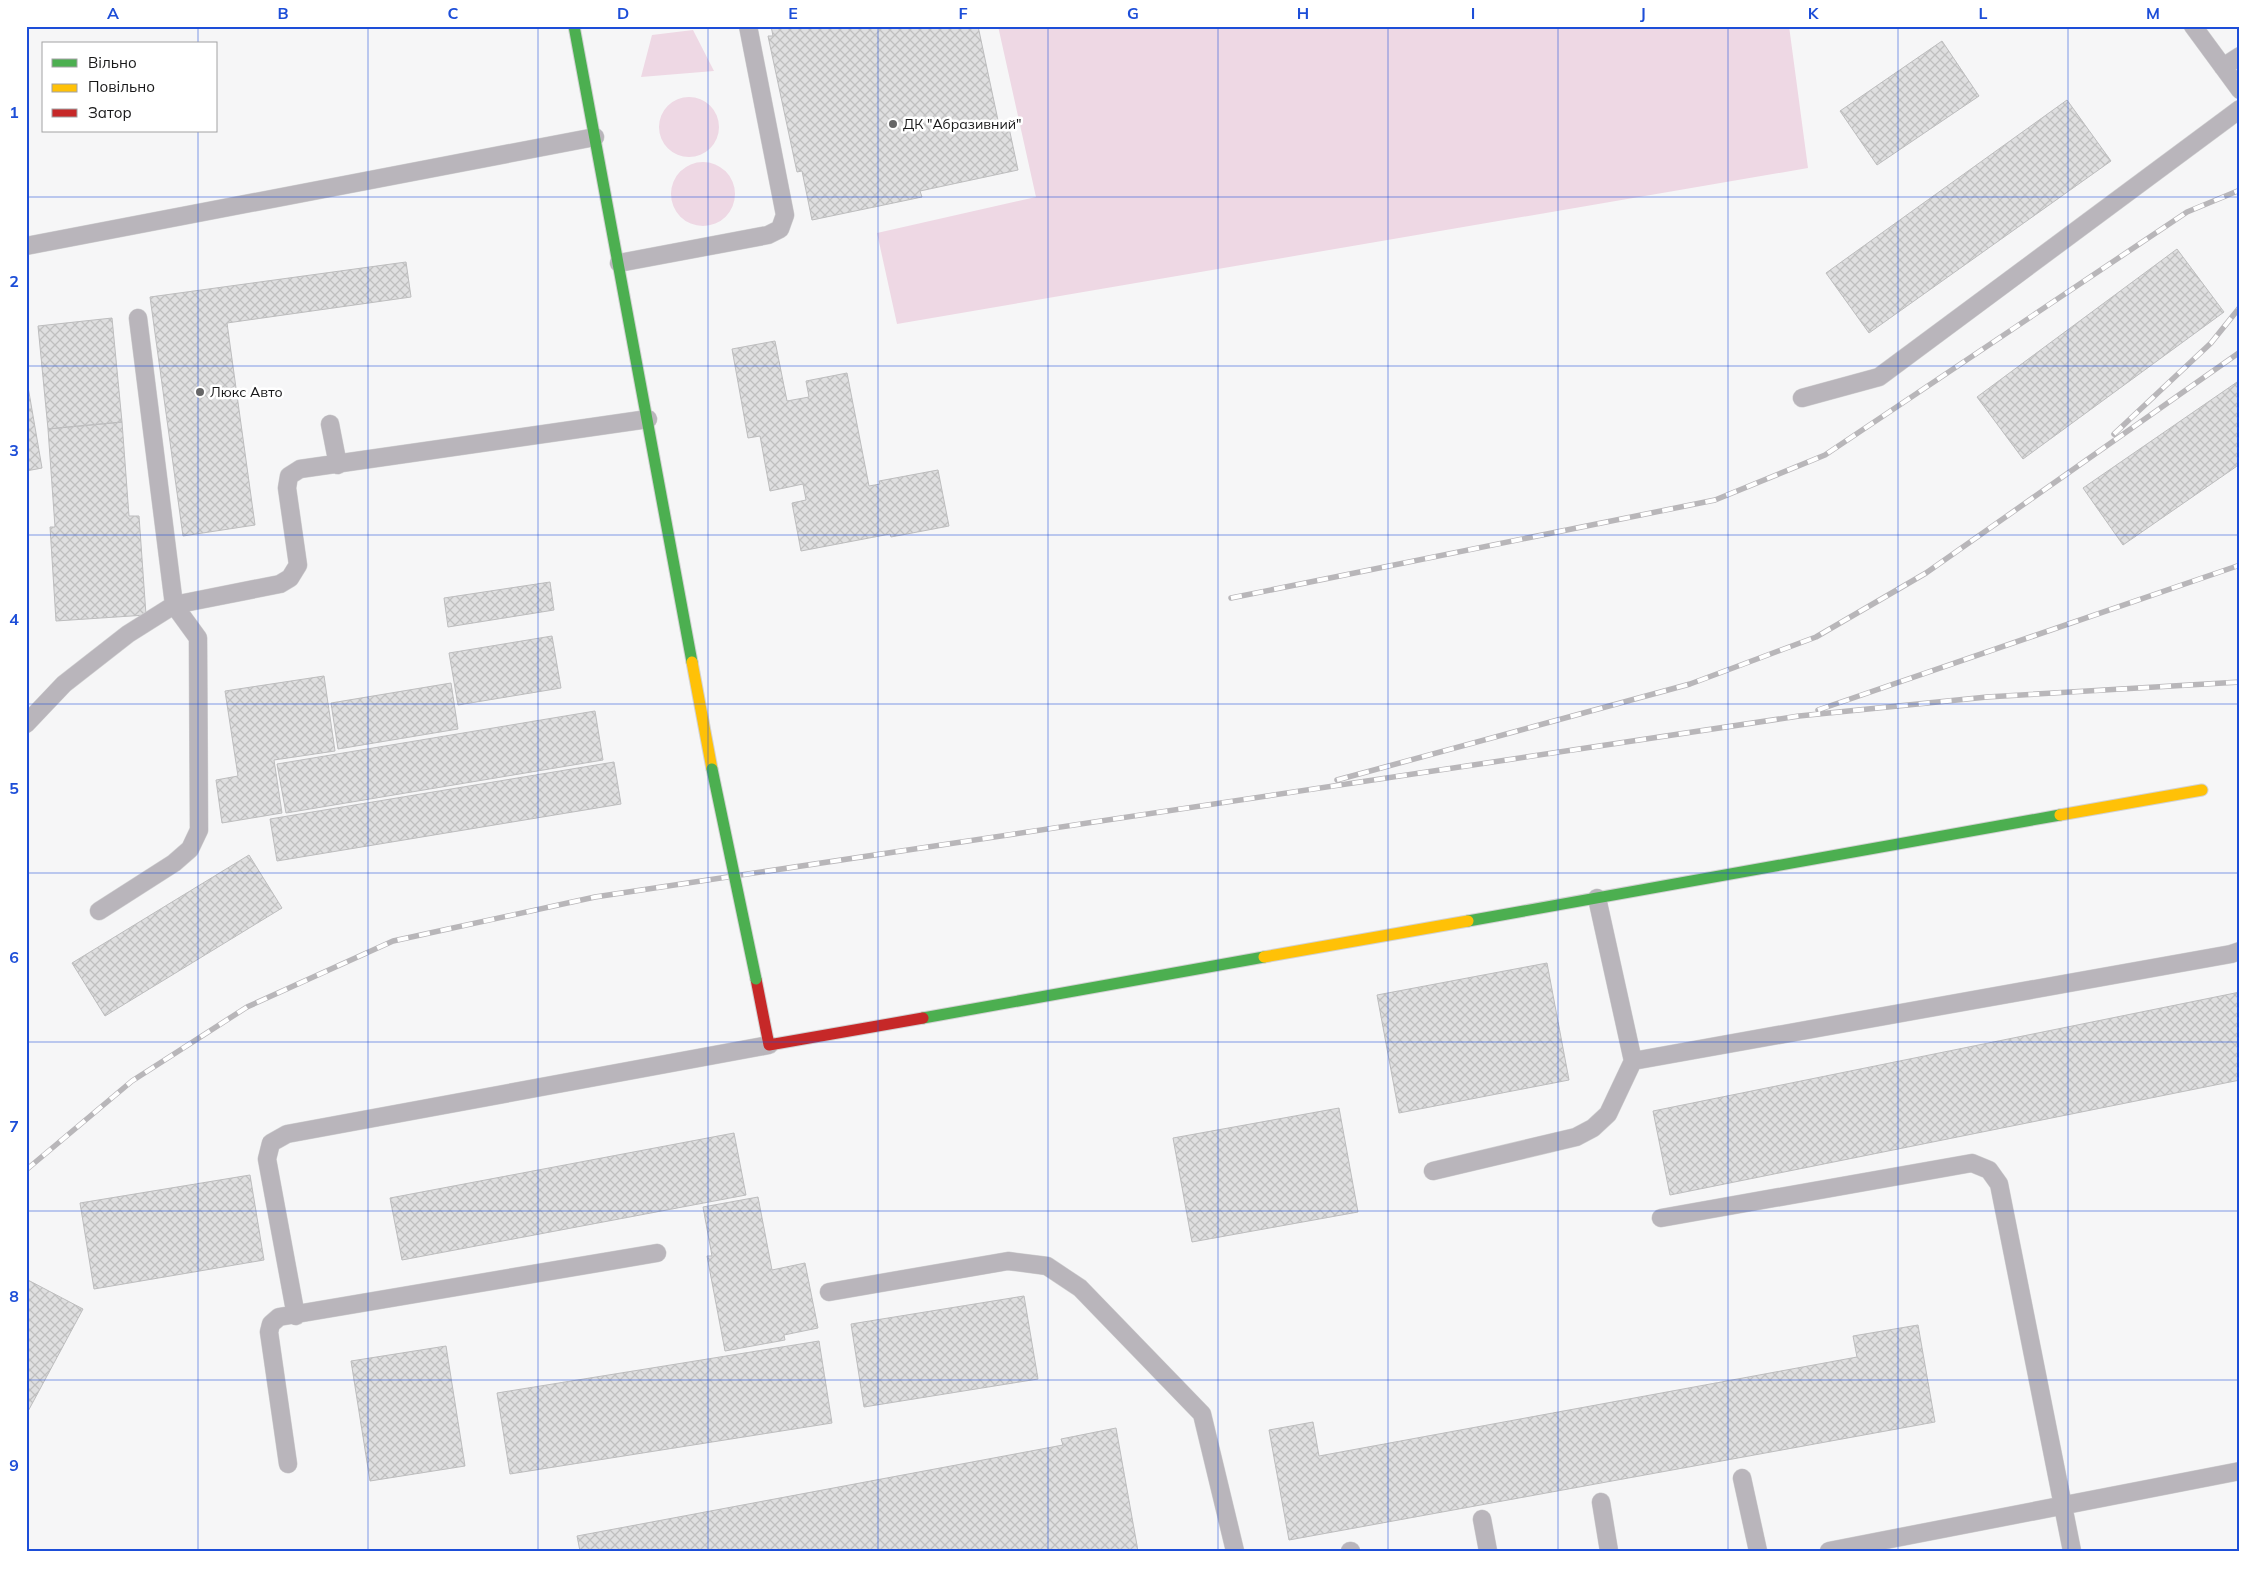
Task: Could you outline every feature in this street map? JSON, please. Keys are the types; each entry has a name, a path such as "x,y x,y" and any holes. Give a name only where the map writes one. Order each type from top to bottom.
{"street":[{"path":"575,26 712,769 769,1045 2202,790"}],"lane":[{"path":"619,263 768,235 780,229 785,215 748,26"},
{"path":"2192,26 2240,90"},
{"path":"2223,67 2240,56"},
{"path":"1802,398 1878,377 2240,109"},
{"path":"26,246 595,137"},
{"path":"99,911 174,863 190,848 199,830 198,638 174,605 138,318"},
{"path":"26,724 64,684 128,634 174,605 280,584 290,578 298,565 287,488 290,476 300,469 648,419"},
{"path":"330,424 338,465"},
{"path":"1434,1171 1576,1137 1593,1128 1608,1114 1633,1061 1598,898"},
{"path":"1633,1061 2202,960 2240,951"},
{"path":"296,1316 267,1159 271,1143 287,1134 769,1045"},
{"path":"1661,1218 1972,1163 1989,1170 1999,1184 2072,1551"},
{"path":"288,1464 269,1332 271,1324 279,1317 296,1316 657,1253"},
{"path":"829,1292 1008,1261 1047,1266 1080,1288 1202,1414 1235,1551"},
{"path":"1830,1551 2240,1471"},
{"path":"1742,1478 1758,1551"},
{"path":"1601,1502 1609,1551"},
{"path":"1482,1519 1488,1551"}],"shaded area":[{"path":"998,26 1789,26 1808,168 897,324 877,233 1036,197"},
{"path":"693,30 714,71 641,77 652,35"},
{"path":"683,97 695,97 706,102 714,110 719,121 717,139 706,152 695,157 683,157 672,152 664,144 659,133 659,121 664,110 672,102"},
{"path":"703,162 721,168 729,176 735,194 729,212 721,220 703,226 685,220 677,212 671,194 677,176 685,168"}],"building":[{"name":"ДК \"Абразивний\"","path":"771,26 978,26 999,125 1008,123 1018,170 920,191 922,197 812,220 802,171 797,172 768,36 773,36"},
{"path":"1942,41 1979,96 1877,165 1840,111"},
{"path":"2067,100 2111,161 1869,333 1826,273"},
{"path":"2177,249 2224,312 2023,459 1977,397"},
{"name":"Люкс Авто","path":"406,262 411,297 227,323 255,525 183,536 150,297"},
{"path":"112,318 122,422 48,429 38,326"},
{"path":"775,341 787,401 809,397 806,381 847,373 869,486 880,484 879,481 938,470 949,526 891,537 890,534 801,551 792,503 806,500 803,484 770,491 760,436 748,438 732,349"},
{"path":"26,375 42,468 26,471"},
{"path":"2240,380 2240,464 2123,545 2083,488"},
{"path":"122,422 129,516 139,516 146,615 56,621 50,527 55,527 48,429"},
{"path":"550,582 554,610 448,627 444,598"},
{"path":"552,636 561,688 458,705 449,653"},
{"path":"324,676 335,751 274,760 282,813 222,823 216,780 238,776 225,691"},
{"path":"451,683 458,729 338,749 331,703"},
{"path":"595,711 603,760 286,813 277,764"},
{"path":"614,762 621,804 277,861 270,819"},
{"path":"249,855 282,908 105,1016 72,963"},
{"path":"1547,963 1569,1080 1399,1113 1377,995"},
{"path":"2240,992 2240,1080 1670,1195 1653,1111"},
{"path":"1339,1108 1358,1212 1192,1242 1173,1138"},
{"path":"734,1133 746,1195 402,1260 390,1198"},
{"path":"250,1175 264,1260 94,1289 80,1203"},
{"path":"758,1197 772,1270 805,1263 818,1328 784,1335 785,1340 725,1351 707,1256 712,1256 703,1207"},
{"path":"26,1279 83,1309 26,1415"},
{"path":"1024,1296 1038,1379 864,1407 851,1324"},
{"path":"1918,1325 1935,1422 1289,1540 1269,1430 1313,1422 1319,1456 1857,1357 1853,1336"},
{"path":"819,1341 832,1423 510,1474 497,1393"},
{"path":"446,1346 465,1466 370,1481 351,1361"},
{"path":"1116,1428 1138,1551 580,1551 577,1536 1063,1445 1061,1439"}],"railway":[{"path":"1231,598 1715,500 1825,455 2187,212 2240,190"},
{"path":"2114,434 2211,343 2240,307"},
{"path":"1337,780 1690,684 1816,637 1926,573 2240,352"},
{"path":"1818,710 2240,565"},
{"path":"26,1170 132,1081 247,1007 393,941 595,897 1799,716 1987,697 2240,682"}],"traffic: fast":[{"path":"574,26 692,662"},
{"path":"712,769 756,979"},
{"path":"1468,921 2060,815"},
{"path":"923,1018 1264,957"}],"traffic: slow":[{"path":"692,662 712,769"},
{"path":"2060,815 2202,790"},
{"path":"1264,957 1468,921"}],"traffic: jam":[{"path":"756,979 769,1045 923,1018"}],"place":[{"name":"ДК \"Абразивний\"","path":"893,124"},
{"name":"Люкс Авто","path":"200,392"}]}
